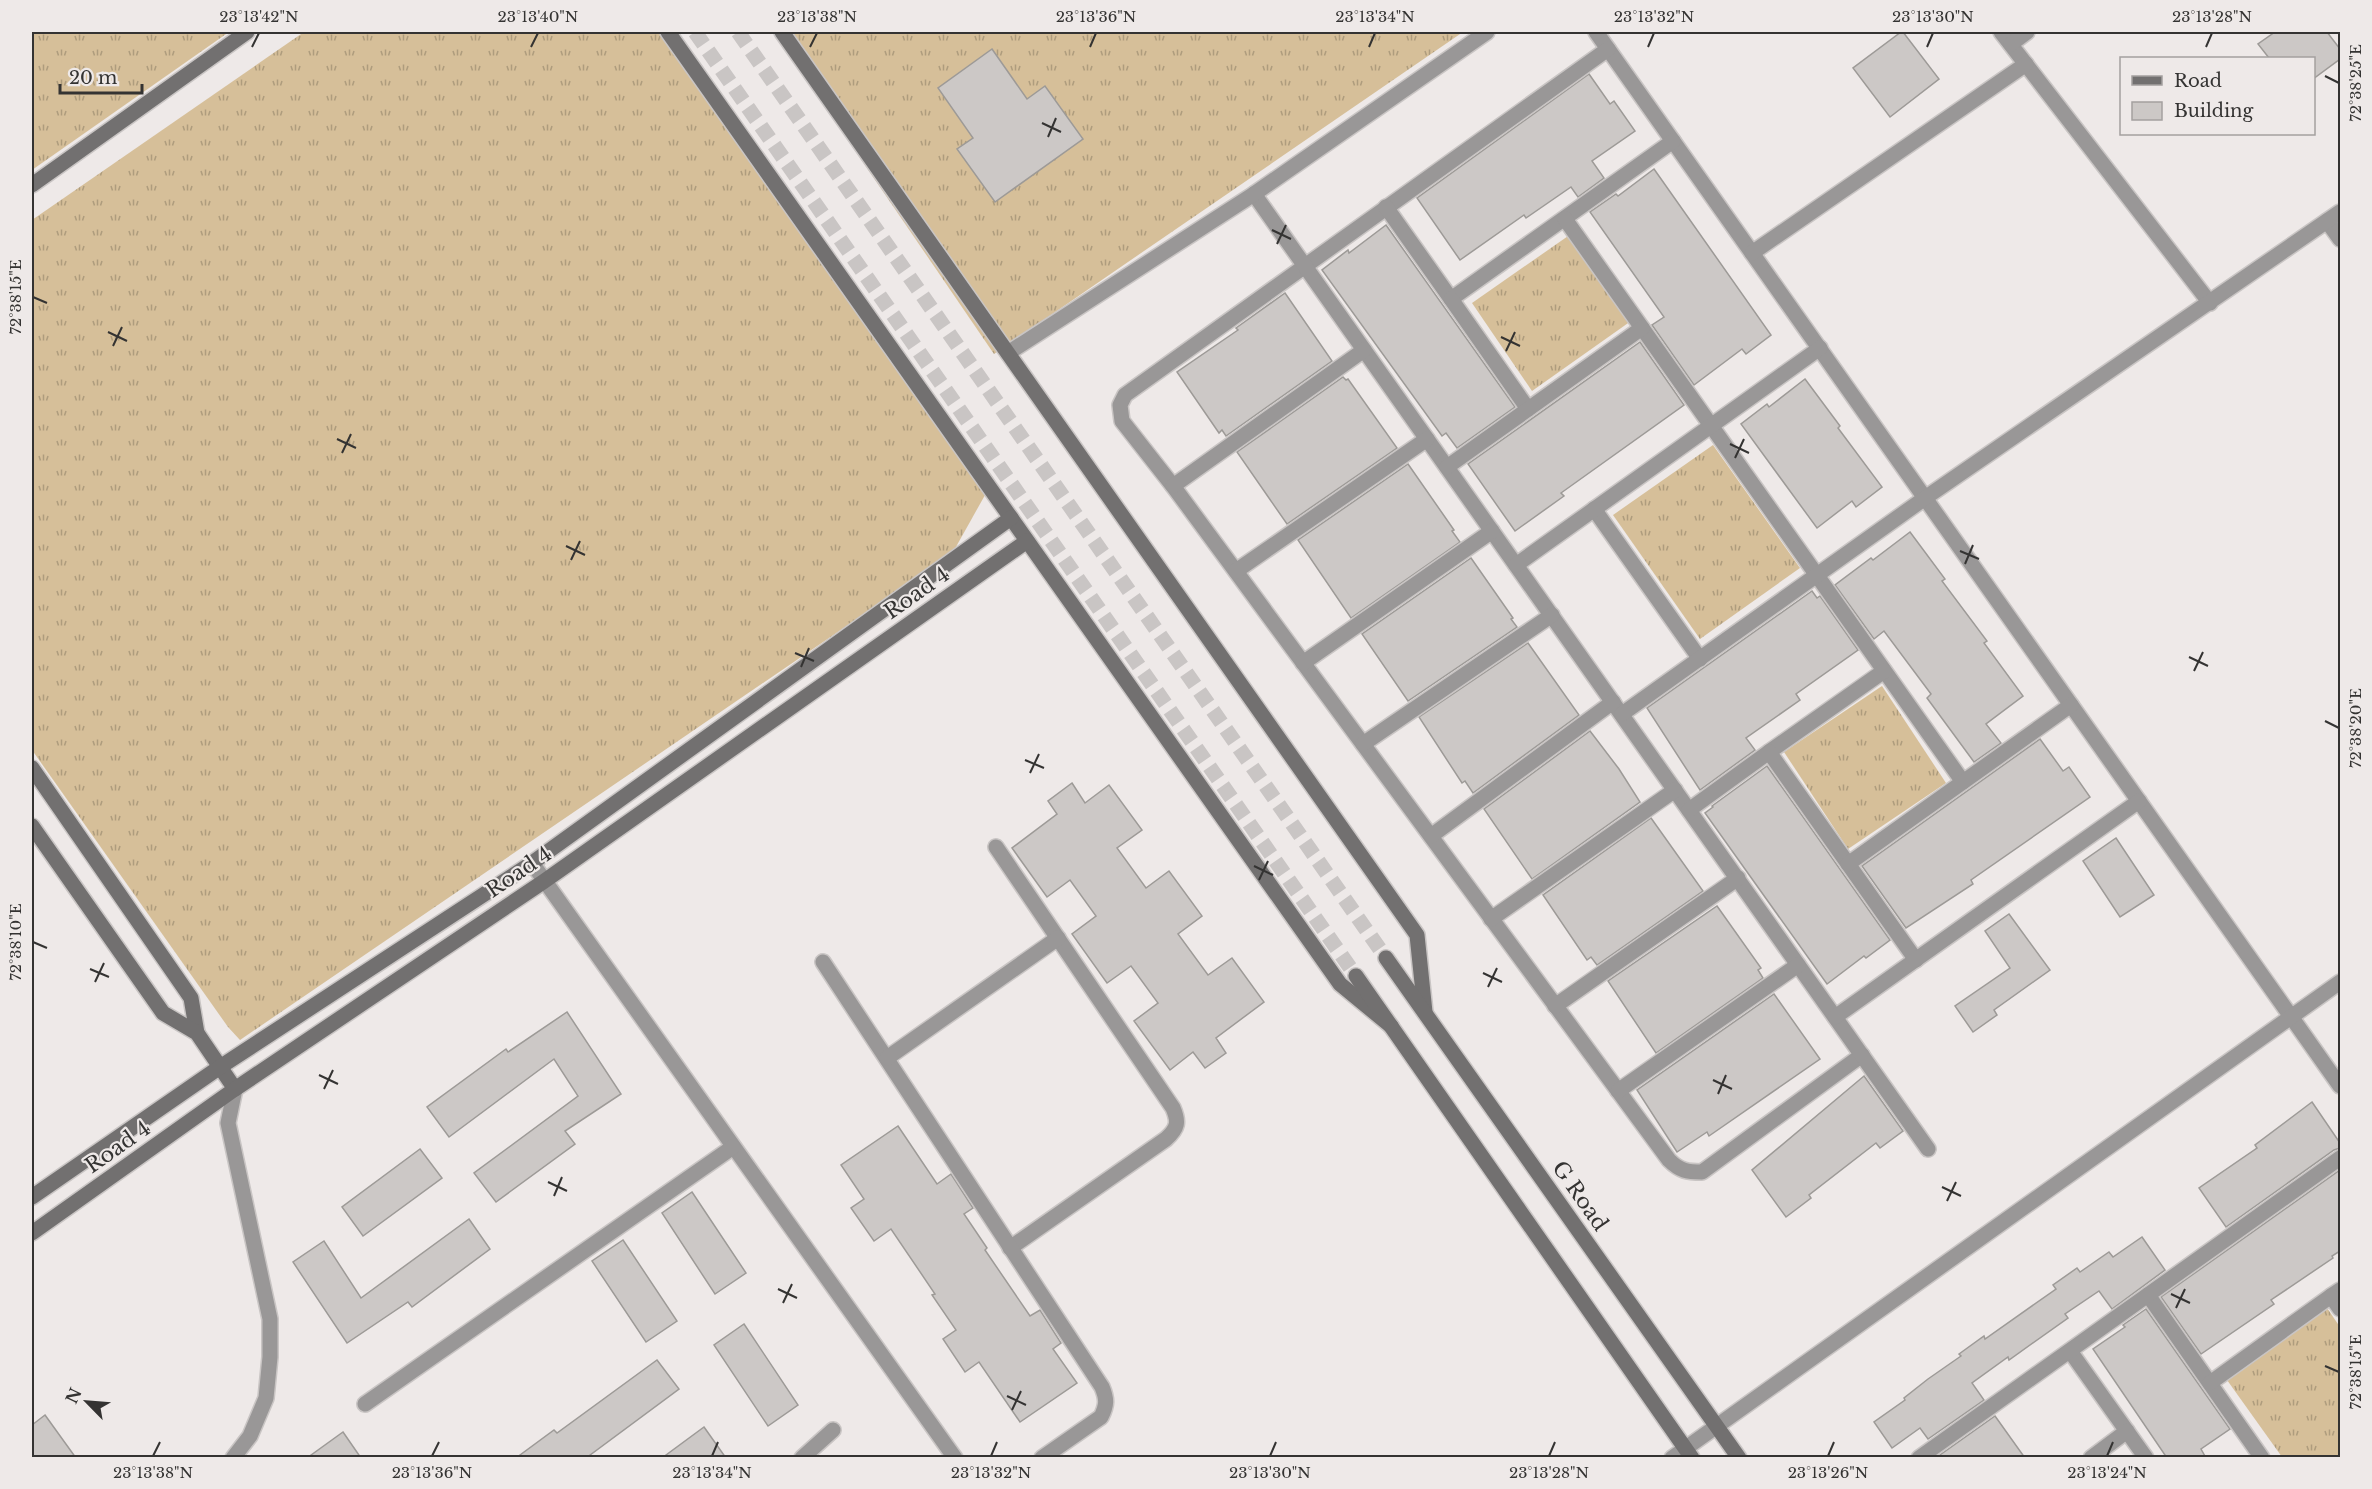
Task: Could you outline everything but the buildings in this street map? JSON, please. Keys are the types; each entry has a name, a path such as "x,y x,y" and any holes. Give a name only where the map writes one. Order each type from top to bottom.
{"street":[{"path":"32,185 247,32"},
{"path":"668,32 1340,984 1391,1026"},
{"path":"782,32 1417,935 1425,1012"},
{"path":"1008,353 1254,194 1487,32"},
{"path":"1596,32 2340,1086"},
{"path":"2001,32 2210,303"},
{"path":"2011,44 2026,32"},
{"path":"1608,49 1125,394 1120,405 1122,421 1173,486 1618,1092 1678,1170 1702,1172 1862,1055"},
{"path":"1752,253 2026,64"},
{"path":"1451,299 1673,141"},
{"path":"1254,194 1928,1149"},
{"path":"1386,207 1528,409"},
{"path":"1431,836 1617,708 1700,659 1925,498 2340,212"},
{"path":"1565,219 1963,782"},
{"path":"2327,221 2340,239"},
{"path":"1447,467 1642,328"},
{"path":"1516,565 1820,348"},
{"path":"1173,486 1364,350"},
{"path":"1236,571 1427,439"},
{"path":"1594,509 1700,659"},
{"name":"Road 4","path":"32,1197 220,1067 532,864 1011,518"},
{"path":"1304,663 1492,531"},
{"name":"Road 4","path":"32,1233 235,1089 543,882 1027,541"},
{"path":"1363,744 1552,615"},
{"path":"1689,810 1884,671"},
{"path":"1848,864 2071,705"},
{"path":"1769,752 1916,960"},
{"path":"32,768 191,998 196,1033"},
{"path":"1491,919 1675,790"},
{"path":"1835,1017 2139,801"},
{"path":"32,826 163,1012 196,1033 235,1089 228,1123 270,1319 270,1357 266,1398 250,1436 233,1458"},
{"path":"996,847 1173,1108 1178,1120 1175,1131 1166,1139 1010,1248"},
{"path":"532,864 955,1458"},
{"path":"1555,1005 1738,878"},
{"path":"886,1058 1058,938"},
{"name":"G Road","path":"1386,958 1739,1458"},
{"path":"823,962 1102,1387 1106,1397 1106,1407 1101,1417 1042,1458"},
{"path":"1618,1092 1798,965"},
{"path":"1356,976 1689,1452"},
{"path":"1672,1458 1689,1452 1716,1424 2340,982"},
{"path":"365,1404 733,1147"},
{"path":"1919,1458 2340,1158"},
{"path":"2148,1295 2262,1458"},
{"path":"2210,1383 2337,1299"},
{"path":"2070,1351 2146,1458"},
{"path":"802,1458 833,1430"},
{"path":"2091,1458 2127,1431"}],"green space":[{"path":"32,32 229,32 32,170"},
{"path":"304,32 668,32 994,479 952,554 240,1040 228,1027 32,750 32,220"},
{"path":"774,32 1463,32 994,354"},
{"path":"1571,234 1631,321 1532,391 1472,303"},
{"path":"1713,445 1800,568 1700,639 1613,515"},
{"path":"1882,686 1946,783 1848,849 1784,752"},
{"path":"2327,1308 2340,1327 2340,1457 2282,1457 2227,1380"}],"tunnel":[{"path":"695,32 1356,976"},
{"path":"738,32 1386,958"}]}
